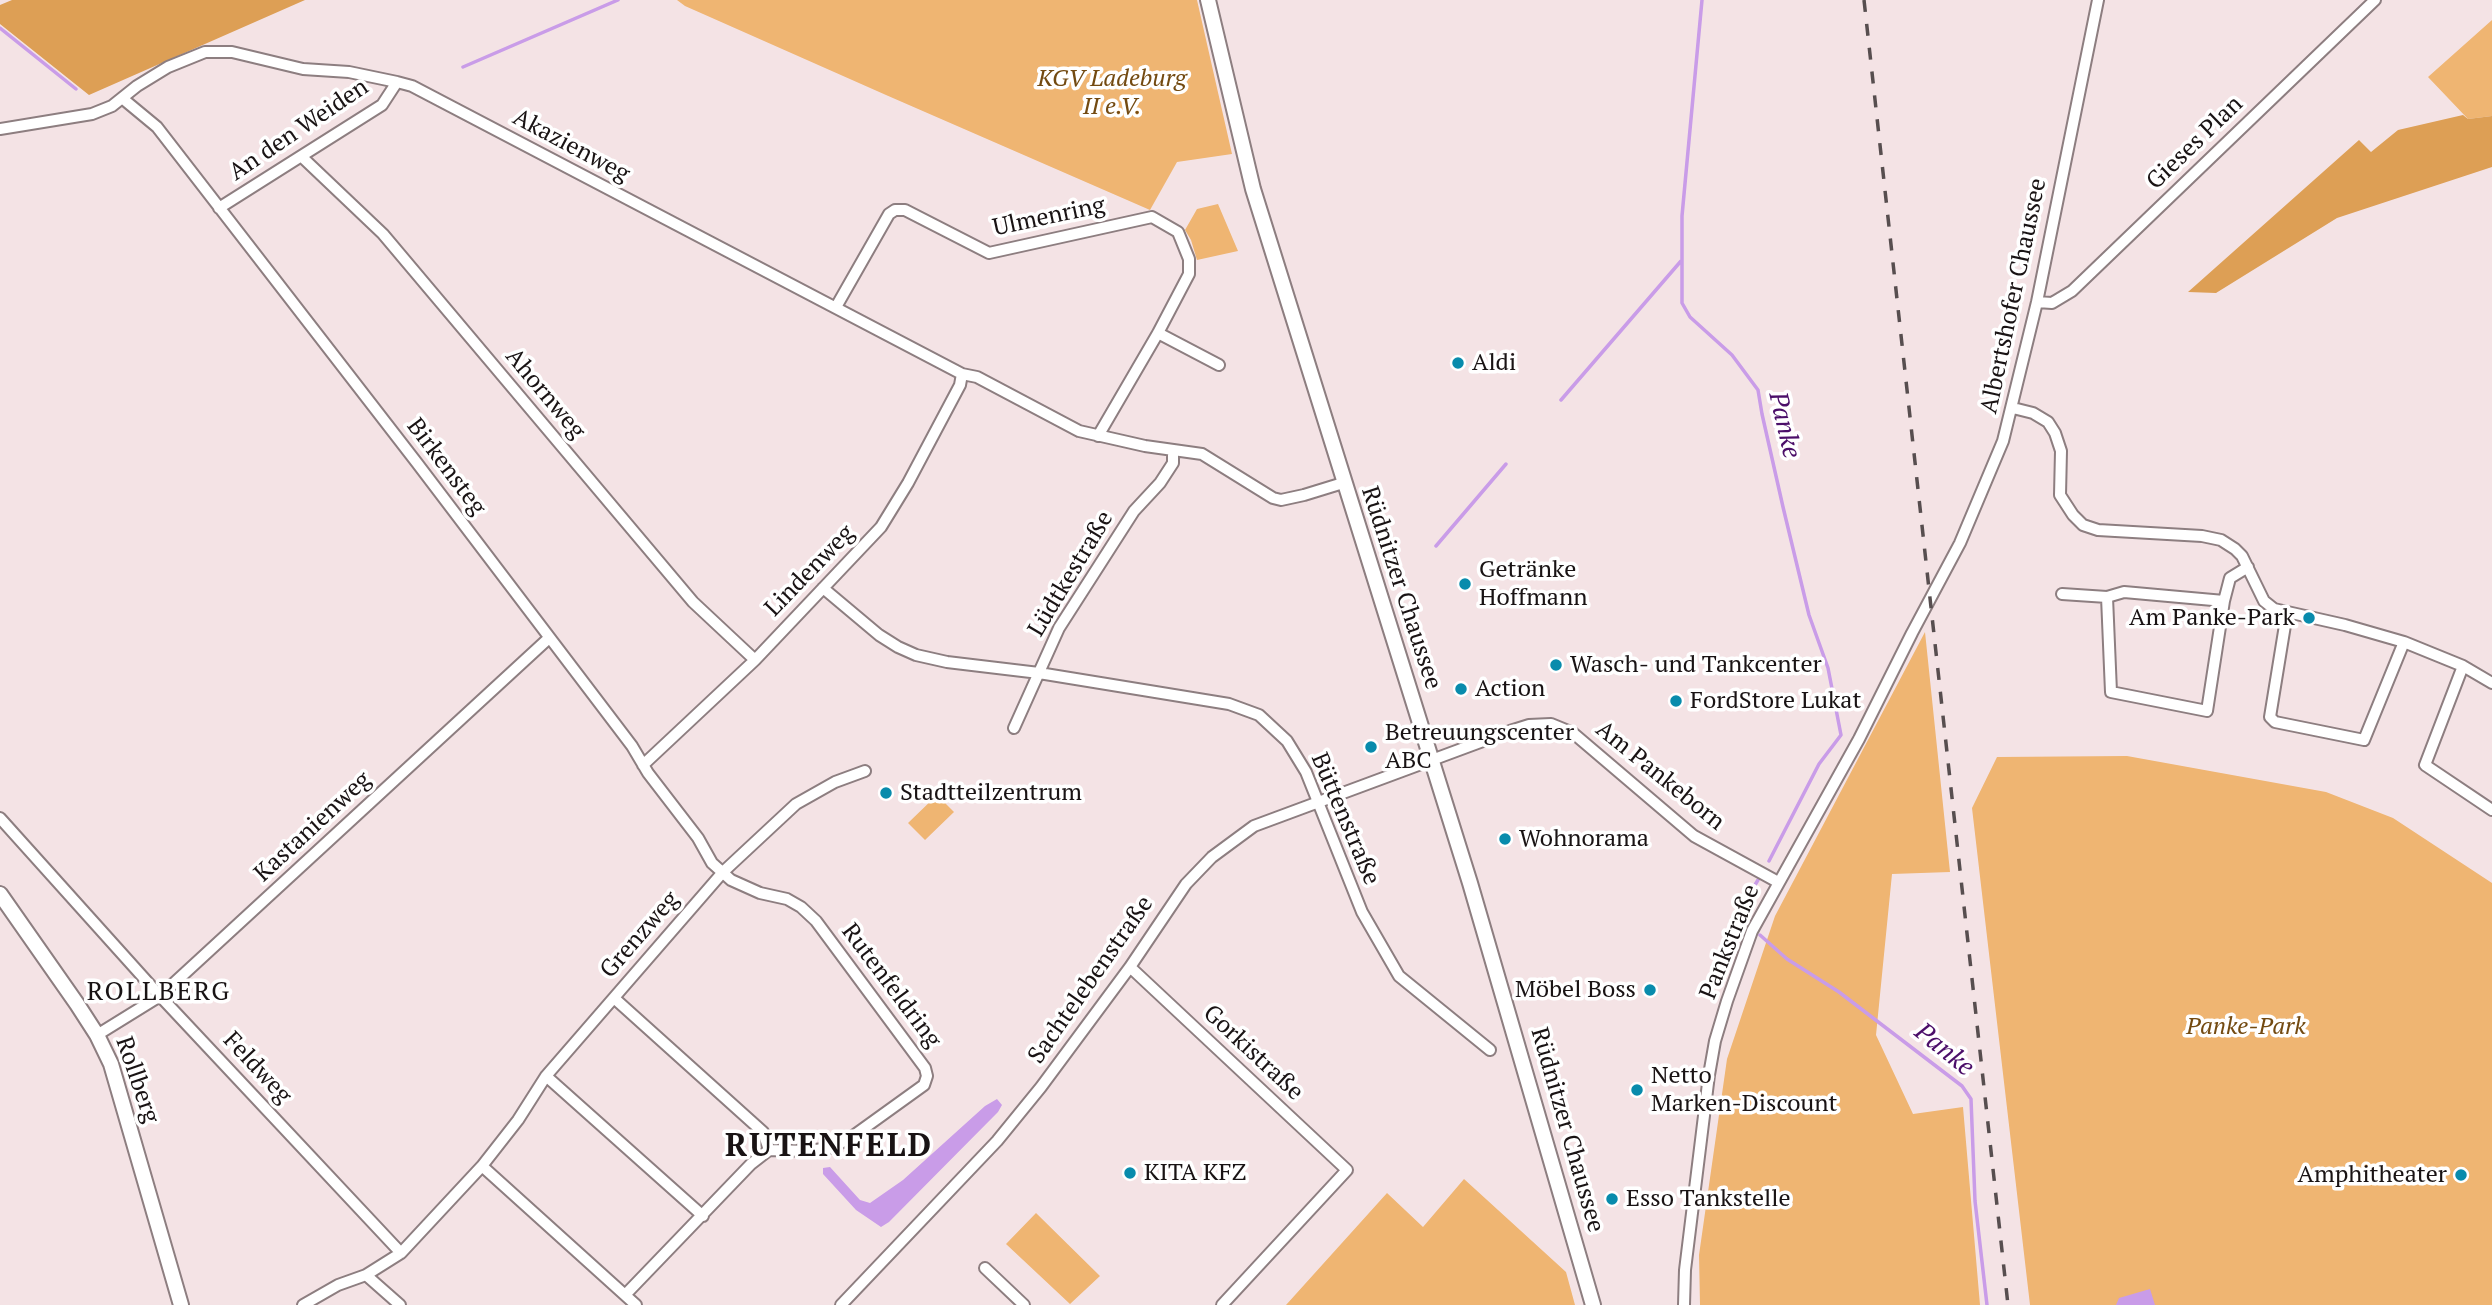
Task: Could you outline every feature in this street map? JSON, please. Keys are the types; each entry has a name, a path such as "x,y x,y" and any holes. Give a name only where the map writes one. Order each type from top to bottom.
{"main road":[{"name":"Rüdnitzer Chaussee","path":"1209,1 1253,189 1432,760 1593,1305"},
{"name":"Rollberg","path":"0,894 97,1035 117,1081 181,1305"}],"street":[{"name":"Albertshofer Chaussee","path":"1936,590 1994,468 2012,408 2098,0"},
{"name":"Gieses Plan","path":"2036,302 2052,303 2072,292 2375,0"},
{"name":"Akazienweg","path":"0,129 92,114 112,106 137,86 168,67 205,52 232,52 303,69 349,72 397,82 412,86 962,374 977,377 1079,430 1098,436 1202,454 1280,500 1343,482"},
{"name":"An den Weiden","path":"219,208 382,105 397,82"},
{"name":"Birkensteg","path":"122,98 157,127 418,463 632,746 643,765 698,838 712,863 723,872"},
{"name":"Ahornweg","path":"302,157 383,234 685,593 755,660"},
{"name":"Ulmenring","path":"836,307 889,214 895,210 905,210 989,253 1152,217 1178,233 1189,259 1189,274 1098,436"},
{"path":"1158,333 1219,365"},
{"name":"Lindenweg","path":"643,765 755,660 881,527 908,483 960,385 962,374"},
{"path":"2012,408 2033,413 2048,422 2056,433 2061,451 2060,495 2073,515 2083,524 2098,530 2202,536 2221,540 2235,549 2248,567 2264,601 2274,610 2345,625 2404,642 2463,666 2492,683"},
{"name":"Lüdtkestraße","path":"1014,728 1059,628 1134,511 1160,483 1173,463 1173,450"},
{"path":"2107,597 2111,692 2207,711 2230,578 2248,567"},
{"name":"Büttenstraße","path":"823,588 898,647 916,655 947,662 1039,673 1229,704 1259,715 1287,741 1306,772 1362,912 1399,976 1490,1050"},
{"name":"Pankstraße","path":"1684,1305 1685,1270 1715,1041 1752,931 1859,739 1936,590"},
{"path":"2062,594 2107,597 2124,592 2224,601"},
{"path":"2287,613 2270,716 2275,722 2364,740 2404,642"},
{"name":"Kastanienweg","path":"97,1035 160,996 549,638"},
{"path":"2463,666 2425,765 2492,810"},
{"name":"Am Pankeborn","path":"1432,760 1529,724 1551,724 1573,733 1694,836 1777,882"},
{"name":"Sachtelebenstraße","path":"841,1305 997,1141 1041,1087 1130,967 1169,906 1213,857 1254,826 1432,760"},
{"name":"Grenzweg","path":"401,1253 482,1167 547,1076 723,872 796,804 835,782 865,771"},
{"name":"Feldweg","path":"0,818 160,996 401,1253"},
{"name":"Rutenfeldring","path":"723,872 745,887 787,899 802,907 816,921 925,1068 927,1076 924,1085 849,1139 829,1148 809,1151 769,1150"},
{"name":"Gorkistraße","path":"1130,967 1348,1170 1222,1305"},
{"path":"614,998 763,1132 769,1150 751,1164 625,1294"},
{"path":"547,1076 703,1216"},
{"path":"482,1167 636,1305"},
{"path":"303,1305 338,1285 366,1275 401,1253"},
{"path":"985,1268 1024,1305"},
{"path":"366,1275 400,1305"}],"green space":[{"name":"KGV Ladeburg II e.V.","path":"677,0 1197,0 1232,154 1177,162 1150,210 685,6"},
{"path":"2492,20 2492,116 2468,119 2428,77"},
{"path":"1218,204 1238,251 1197,260 1185,230 1197,209"},
{"path":"1925,632 1950,872 1892,874 1876,1035 1913,1114 1963,1107 1980,1305 1700,1305 1699,1255 1727,1059 1775,916"},
{"name":"Panke-Park","path":"2127,756 2326,792 2393,818 2492,883 2492,1305 2030,1305 1972,808 1997,757"},
{"path":"937,795 954,812 925,840 908,823"},
{"path":"1464,1179 1566,1272 1575,1305 1286,1305 1387,1193 1423,1227"},
{"path":"1036,1213 1100,1276 1070,1304 1006,1244"}],"shaded area":[{"path":"12,0 305,0 89,95 0,24 0,5"},
{"path":"2463,115 2468,119 2492,116 2492,167 2337,218 2216,293 2188,292 2359,140 2371,152 2398,130"},
{"path":"997,1099 1002,1105 998,1112 881,1227 856,1210 823,1174 823,1168 830,1167 860,1200 870,1203 903,1180 985,1106"},
{"path":"2150,1289 2155,1305 2116,1305 2119,1298"}],"waterway":[{"path":"463,67 618,0"},
{"name":"Panke","path":"1702,0 1682,216 1682,303 1690,317 1732,355 1758,390 1783,507 1809,615 1828,668 1841,735 1819,764 1769,861"},
{"path":"0,28 76,89"},
{"path":"1561,400 1681,261"},
{"path":"1436,546 1506,464"},
{"name":"Panke","path":"1746,924 1736,916 1758,880"},
{"name":"Panke","path":"1760,935 1787,959 1839,992 1962,1086 1971,1099 1975,1201 1987,1305"}],"railway":[{"path":"1864,0 2008,1305"}],"place":[{"name":"Aldi","path":"1458,363"},
{"name":"Getränke Hoffmann","path":"1465,584"},
{"name":"Am Panke-Park","path":"2309,618"},
{"name":"Wasch- und Tankcenter","path":"1556,665"},
{"name":"Action","path":"1461,689"},
{"name":"FordStore Lukat","path":"1676,701"},
{"name":"Betreuungscenter ABC","path":"1371,747"},
{"name":"Stadtteilzentrum","path":"886,793"},
{"name":"Wohnorama","path":"1505,839"},
{"name":"Möbel Boss","path":"1650,990"},
{"name":"Netto Marken-Discount","path":"1637,1090"},
{"name":"KITA KFZ","path":"1130,1173"},
{"name":"Amphitheater","path":"2461,1175"},
{"name":"Esso Tankstelle","path":"1612,1199"}],"district":[{"name":"ROLLBERG","path":"159,993"},
{"name":"RUTENFELD","path":"829,1147"}]}
